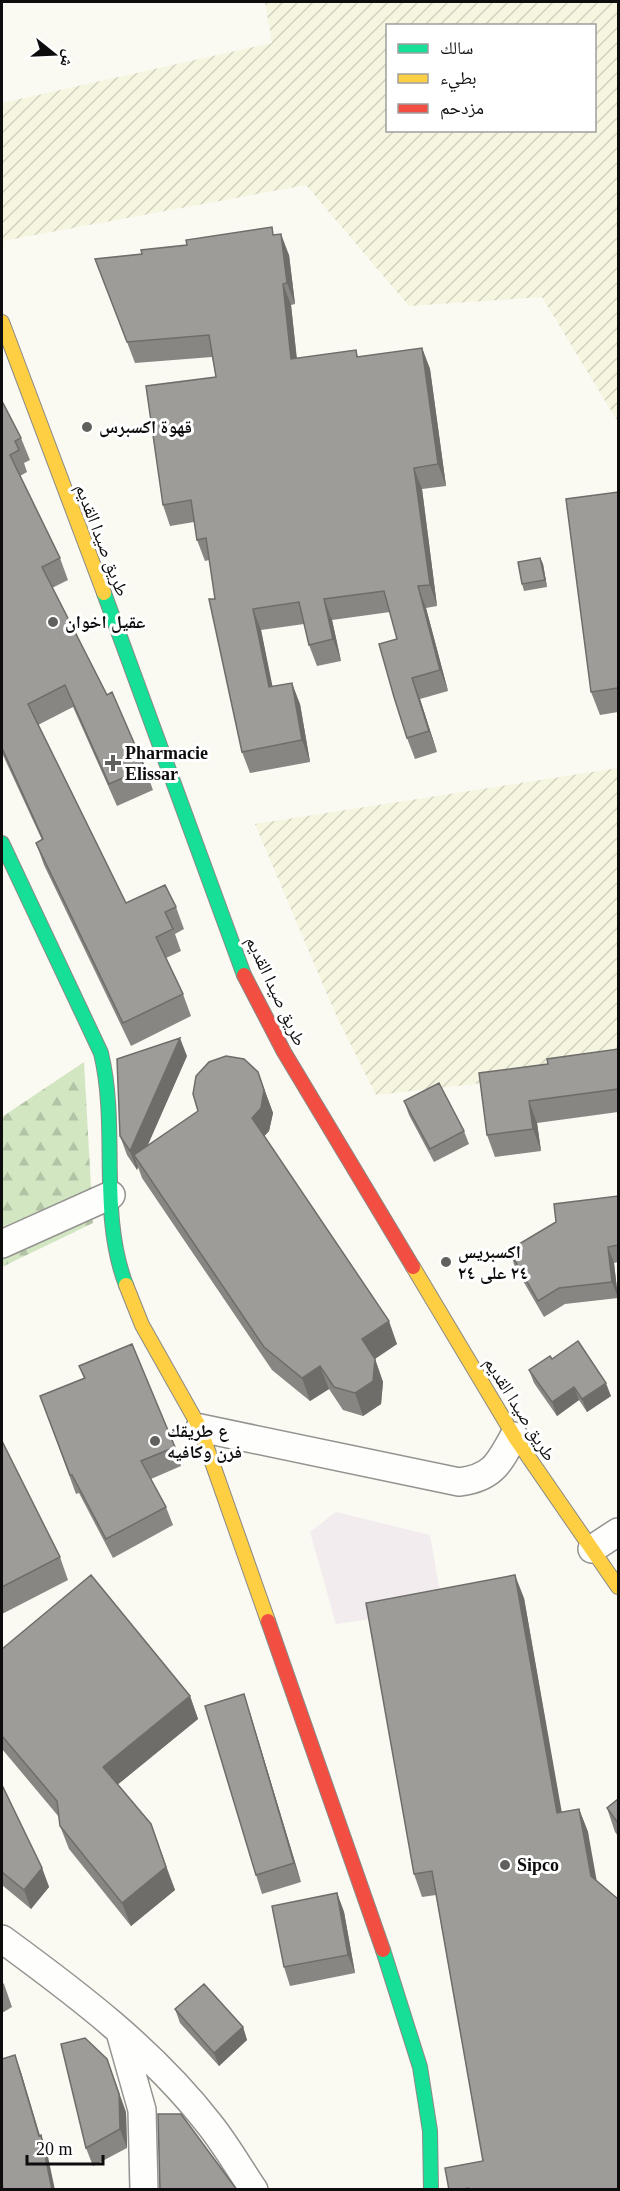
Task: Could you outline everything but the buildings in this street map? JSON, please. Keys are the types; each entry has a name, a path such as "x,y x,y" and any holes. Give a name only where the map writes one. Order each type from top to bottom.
{"main road":[{"name":"طريق صيدا القديم","path":"2,322 195,836 242,970 290,1062 514,1436 618,1587"},
{"path":"2,843 101,1053 105,1070 111,1195 122,1274 138,1315 200,1428 396,1987 420,2067 430,2132 431,2190"}],"street":[{"path":"2,1244 111,1195"},
{"path":"200,1428 459,1482 471,1481 495,1469 514,1436"},
{"path":"592,1549 618,1532"},
{"path":"2,1939 54,1977 119,2031 163,2072 210,2125 254,2190"},
{"path":"119,2031 142,2110 144,2190"}],"shaded area":[{"path":"336,1512 430,1535 443,1609 336,1624 310,1532"}],"green space":[{"path":"265,2 618,2 618,422 542,297 409,306 306,185 2,241 2,103 272,43"},
{"path":"618,768 618,1068 376,1095 335,1013 255,824"},
{"path":"84,1062 93,1223 2,1267 2,1117"}],"traffic: fast":[{"path":"104,593 244,975"},
{"path":"2,843 101,1053 109,1111 113,1228 126,1285"},
{"path":"383,1950 420,2067 430,2131 431,2190"}],"traffic: slow":[{"path":"2,322 104,593"},
{"path":"413,1267 514,1436 618,1587"},
{"path":"126,1285 142,1325 200,1428 268,1621"}],"traffic: jam":[{"path":"244,975 284,1052 413,1267"},
{"path":"268,1621 383,1950"}],"place":[{"name":"قهوة اكسبرس","path":"87,427"},
{"name":"عقيل اخوان","path":"53,622"},
{"name":"Pharmacie Elissar","path":"113,763"},
{"name":"اكسبريس ٢٤ على ٢٤","path":"446,1262"},
{"name":"ع طريقك فرن وكافيه","path":"155,1441"},
{"name":"Sipco","path":"505,1865"}]}
